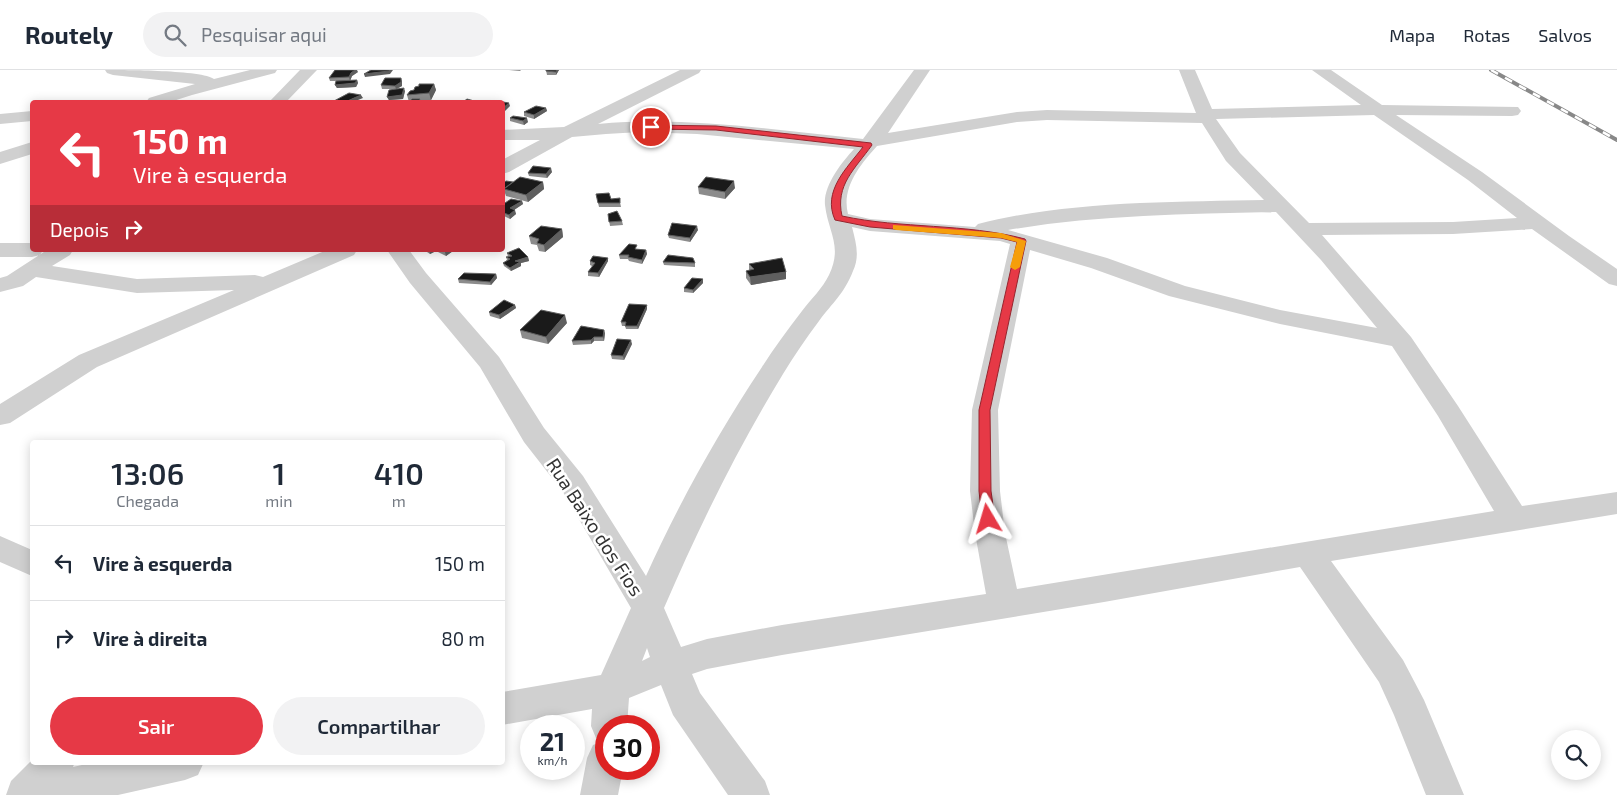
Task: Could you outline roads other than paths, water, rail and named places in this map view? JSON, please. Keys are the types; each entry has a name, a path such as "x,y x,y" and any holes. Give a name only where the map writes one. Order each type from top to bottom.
{"street":[{"path":"113,70 220,82"},
{"path":"279,100 309,70"},
{"path":"505,166 564,134 693,70"},
{"path":"610,715 612,689 677,540 715,466 772,371 811,314 832,292 840,276 847,250 835,204 840,183 922,70"},
{"path":"1187,70 1206,116 1233,157 1305,230 1366,297 1400,340 1449,412 1514,519"},
{"path":"1320,70 1347,87 1406,131 1475,176 1536,223 1617,278"},
{"path":"161,100 186,91 264,71"},
{"path":"505,135 538,136 637,127 716,128 870,143 1017,117 1047,115 1206,116 1378,110 1512,111"},
{"path":"0,119 30,116"},
{"path":"0,158 30,149"},
{"path":"963,232 1032,219 1091,213 1152,209 1282,206"},
{"path":"838,218 870,225 1001,235 1099,263 1142,280 1280,318 1400,340"},
{"path":"1305,230 1453,228 1536,223"},
{"path":"1004,604 990,533 985,491 985,410 1021,241"},
{"path":"0,250 137,286 270,282"},
{"path":"0,285 15,280 33,260 56,252"},
{"path":"0,416 88,361 341,252"},
{"name":"Rua Baixo dos Fios","path":"399,252 418,278 490,363 534,435 573,484 648,608 686,703 751,795"},
{"path":"505,709 612,689 671,665 706,654 1004,604 1114,588 1308,553 1617,503"},
{"path":"0,548 30,563"},
{"path":"1308,553 1391,671 1411,712 1445,795"},
{"path":"25,795 53,765"},
{"path":"31,795 171,765"},
{"path":"599,795 602,780"}],"railway":[{"path":"1491,70 1617,140"}]}
